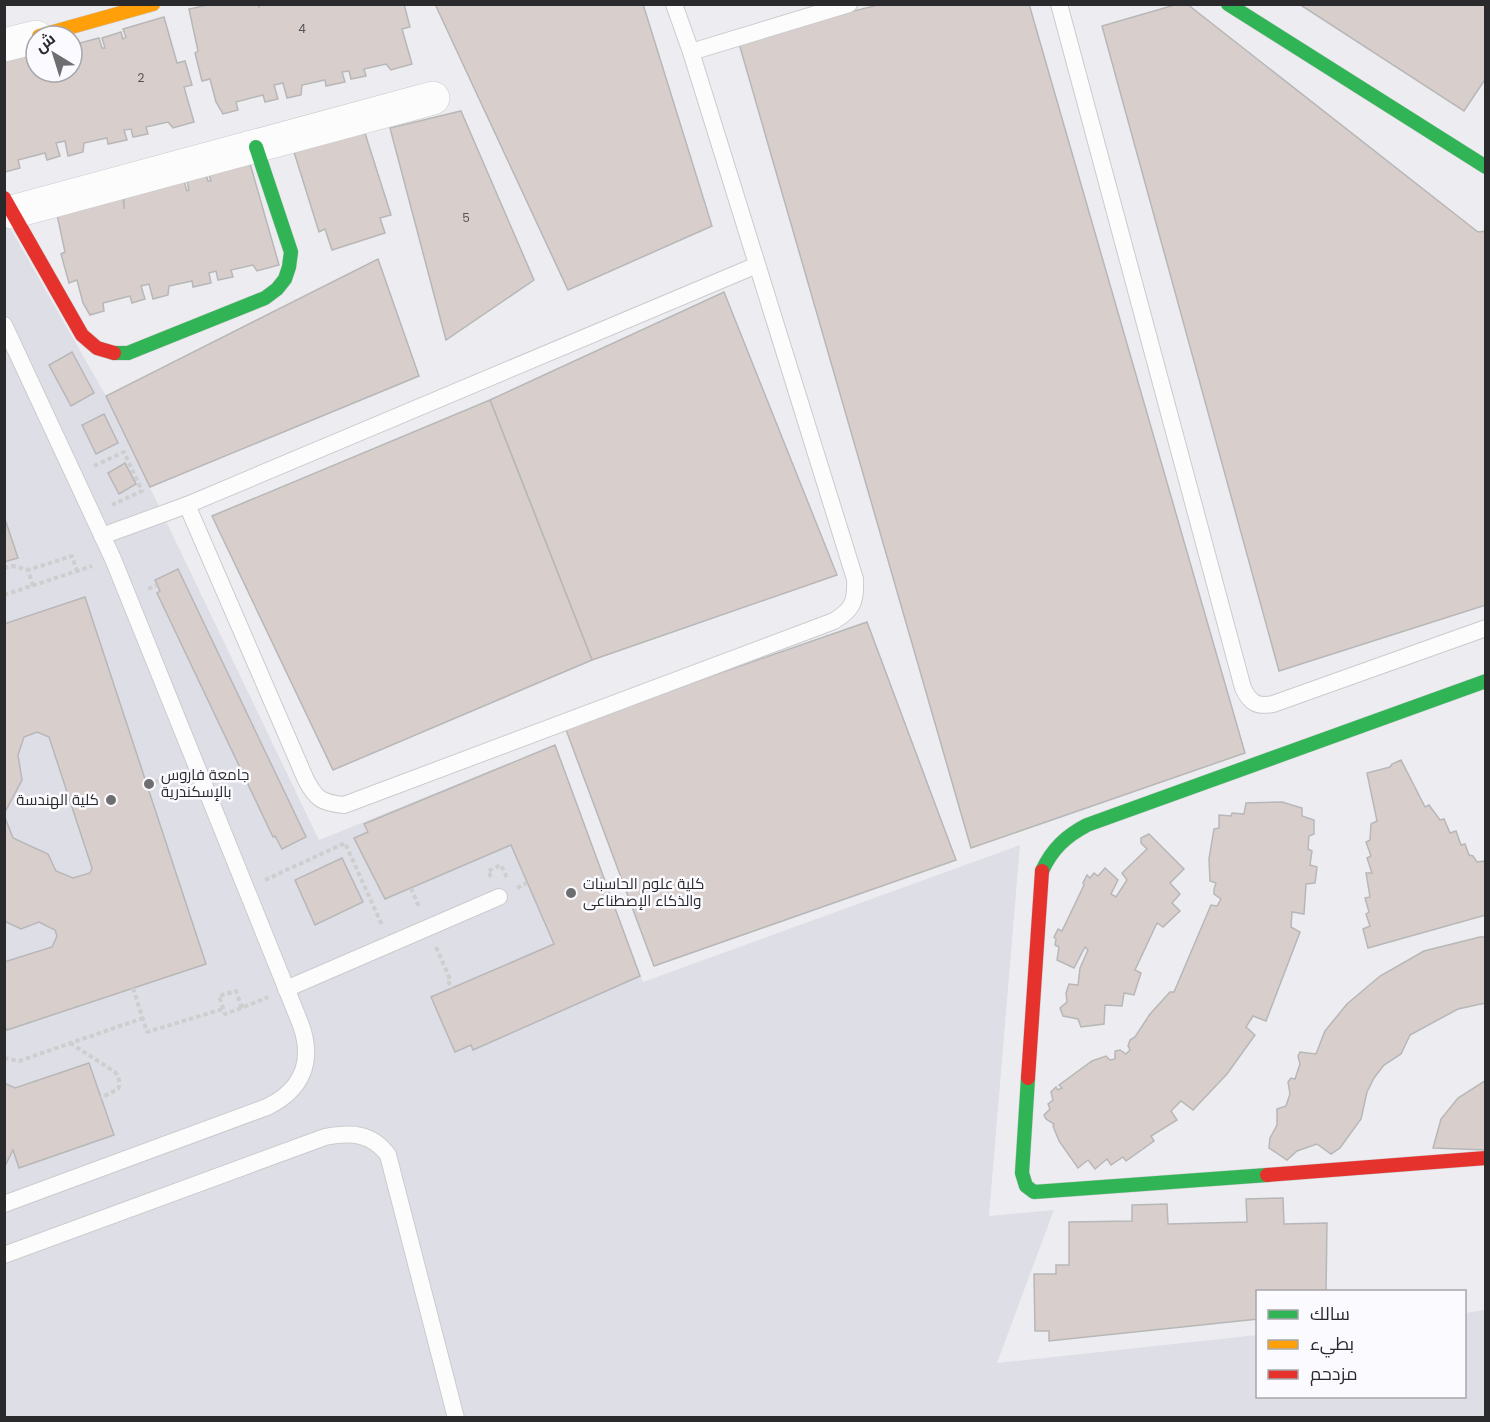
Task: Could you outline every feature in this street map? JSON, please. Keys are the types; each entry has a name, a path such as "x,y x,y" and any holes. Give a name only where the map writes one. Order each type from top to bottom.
{"street":[{"path":"80,24 153,4"},
{"path":"1228,4 1484,164"},
{"path":"4,45 24,40"},
{"path":"256,147 291,252 291,267 286,280 277,291 265,298 128,353 115,355 102,352 91,345 82,335 8,205 256,147 432,98"},
{"path":"1485,681 1087,825 1066,836 1050,852 1041,873 1022,1173 1023,1183 1029,1190 1038,1194 1485,1158"}],"lane":[{"path":"187,505 306,780 314,794 328,803 344,805 834,621 849,611 856,596 855,579 691,52 674,4"},
{"path":"691,52 849,4"},
{"path":"1059,4 1248,700 1260,706 1273,705 1485,627"},
{"path":"102,536 187,505 757,265"},
{"path":"4,325 93,514 306,1038 306,1060 299,1080 291,1092 280,1101 4,1204"},
{"path":"286,989 499,897"},
{"path":"4,1255 325,1137 347,1134 370,1138 381,1145 388,1155 456,1418"}],"path":[{"path":"74,475 124,452 142,491 93,514"},
{"path":"4,568 13,566 28,570 72,556 77,571 4,595"},
{"path":"28,570 33,586"},
{"path":"147,785 176,774"},
{"path":"246,889 345,843 390,944"},
{"path":"492,870 501,866"},
{"path":"450,982 452,988"},
{"path":"133,988 147,1032 223,1009"},
{"path":"236,991 242,1008 225,1014 223,1009 219,996 236,991"},
{"path":"4,1058 19,1061 143,1018"},
{"path":"70,1043 118,1076 120,1080 118,1089 111,1095 101,1098"}],"shaded area":[{"name":"جامعة فاروس بالإسكندرية","path":"4,217 106,396 319,840 555,745 643,982 1020,845 989,1216 1054,1210 997,1363 1256,1335 1256,1398 1466,1398 1466,1313 1485,1310 1485,1417 5,1417"}],"building":[{"path":"212,4 258,4 259,8 259,4 404,4 410,27 402,29 412,64 391,70 386,64 364,69 366,76 351,79 349,71 342,72 345,82 326,86 325,80 302,85 301,95 287,98 283,83 274,85 278,99 265,102 263,95 236,102 238,110 223,114 216,102 210,79 202,81 195,53 198,51 189,9"},
{"path":"435,4 643,4 712,226 568,290"},
{"path":"882,4 1029,4 1245,753 971,848 738,40"},
{"path":"1178,4 1187,4 1478,232 1486,231 1486,605 1279,671 1102,26"},
{"path":"1299,4 1486,4 1486,78 1464,111"},
{"path":"164,17 177,63 185,61 192,85 184,87 194,122 173,128 168,122 146,127 148,134 133,137 131,129 124,130 127,140 108,144 107,138 84,143 83,152 68,156 65,141 56,143 60,156 47,160 45,153 18,160 20,168 5,172 4,61 24,57 24,84 84,84 84,42 99,38 102,48 105,48 102,38 121,32 123,39 126,37 123,29"},
{"path":"461,111 534,280 446,340 390,128"},
{"path":"364,130 391,215 380,218 385,233 332,250 325,229 319,232 294,152"},
{"path":"249,160 279,265 257,271 253,265 231,270 233,277 218,280 216,271 209,273 211,283 193,287 192,281 169,286 168,295 153,299 149,284 141,286 145,299 132,303 130,296 103,303 104,311 90,315 83,303 77,280 69,283 61,254 65,252 56,210 123,196 124,209 124,198 184,181 187,191 189,190 187,181 206,175 208,181 211,181 208,172"},
{"path":"378,259 419,376 150,487 106,396"},
{"path":"724,292 837,575 592,660 490,400"},
{"path":"72,352 94,393 71,406 49,365"},
{"path":"490,400 592,660 333,770 212,516"},
{"path":"104,414 118,443 96,454 82,425"},
{"path":"125,463 136,484 119,494 108,473"},
{"path":"4,516 18,558 4,562"},
{"path":"178,569 306,837 282,849 275,836 273,837 157,593 160,591 155,580"},
{"name":"كلية الهندسة","path":"85,597 206,964 7,1030 4,1026 4,962 52,947 57,936 55,930 39,922 21,929 4,921 4,815 13,838 48,854 56,871 73,878 90,873 92,868 49,737 37,732 24,737 18,755 22,780 4,814 4,624"},
{"path":"867,622 956,860 654,966 565,727"},
{"name":"كلية علوم الحاسبات والذكاء الإصطناعى","path":"555,745 640,976 473,1050 471,1045 455,1052 431,997 554,944 511,845 385,899 354,838 368,832 364,824"},
{"path":"1401,760 1425,807 1429,805 1440,820 1444,819 1450,833 1456,831 1461,845 1465,844 1469,855 1473,856 1477,862 1484,861 1486,915 1368,948 1363,929 1370,926 1366,914 1369,912 1365,898 1370,897 1366,873 1372,873 1367,858 1371,856 1366,842 1370,840 1371,824 1377,821 1367,773 1390,767"},
{"path":"1282,802 1302,808 1302,816 1314,820 1314,834 1309,836 1308,849 1312,851 1310,865 1317,867 1315,883 1306,884 1304,914 1292,912 1291,927 1300,932 1266,1021 1253,1016 1246,1027 1255,1035 1227,1074 1193,1110 1181,1101 1171,1111 1177,1120 1151,1136 1154,1141 1126,1161 1123,1157 1111,1165 1107,1159 1095,1169 1088,1160 1078,1168 1059,1141 1054,1124 1044,1115 1050,1109 1048,1104 1053,1100 1051,1092 1056,1087 1058,1090 1062,1088 1059,1085 1092,1061 1106,1056 1110,1060 1115,1059 1115,1051 1120,1050 1126,1054 1130,1050 1128,1046 1130,1040 1135,1037 1150,1014 1170,992 1174,992 1211,905 1217,906 1221,899 1214,894 1216,883 1210,881 1209,859 1214,829 1219,828 1219,815 1244,814 1246,803"},
{"path":"1149,834 1184,869 1170,883 1180,894 1172,903 1180,911 1163,927 1157,923 1135,970 1141,973 1134,995 1124,993 1122,1006 1105,1005 1104,1024 1081,1027 1078,1019 1063,1016 1060,1008 1067,1002 1066,993 1069,984 1078,985 1080,968 1088,950 1085,947 1074,968 1057,960 1059,947 1055,945 1054,937 1058,929 1062,931 1087,875 1090,878 1094,873 1098,876 1105,868 1118,880 1111,894 1116,897 1127,880 1122,873 1147,849 1141,843 1141,838"},
{"path":"342,858 363,902 315,925 295,880"},
{"path":"1486,937 1486,1003 1458,1009 1410,1035 1401,1054 1384,1065 1374,1078 1367,1092 1361,1119 1340,1148 1331,1154 1317,1144 1297,1151 1287,1160 1269,1148 1270,1138 1277,1125 1277,1109 1286,1106 1290,1094 1288,1082 1291,1078 1295,1079 1300,1064 1298,1056 1300,1052 1316,1054 1325,1031 1347,1004 1380,976 1424,951"},
{"path":"89,1063 114,1135 19,1168 13,1150 4,1168 4,1083 15,1088"},
{"path":"1486,1080 1486,1150 1433,1148 1441,1119 1458,1098"},
{"path":"1283,1198 1284,1224 1327,1223 1326,1290 1256,1290 1256,1319 1049,1341 1049,1331 1035,1331 1034,1274 1056,1274 1056,1265 1069,1265 1069,1222 1132,1221 1132,1205 1167,1204 1168,1224 1247,1222 1246,1199"}],"traffic: fast":[{"path":"1228,4 1486,167"},
{"path":"114,353 128,353 265,298 285,279 291,252 256,147"},
{"path":"1042,871 1060,844 1087,825 1486,681"},
{"path":"1028,1078 1022,1173 1026,1186 1034,1192 1267,1175"}],"traffic: slow":[{"path":"82,24 153,4"}],"traffic: jam":[{"path":"4,198 82,335 97,348 114,353"},
{"path":"1028,1078 1042,871"},
{"path":"1267,1175 1486,1158"}],"place":[{"name":"جامعة فاروس بالإسكندرية","path":"149,784"},
{"name":"كلية الهندسة","path":"111,800"},
{"name":"كلية علوم الحاسبات والذكاء الإصطناعى","path":"571,893"}]}
